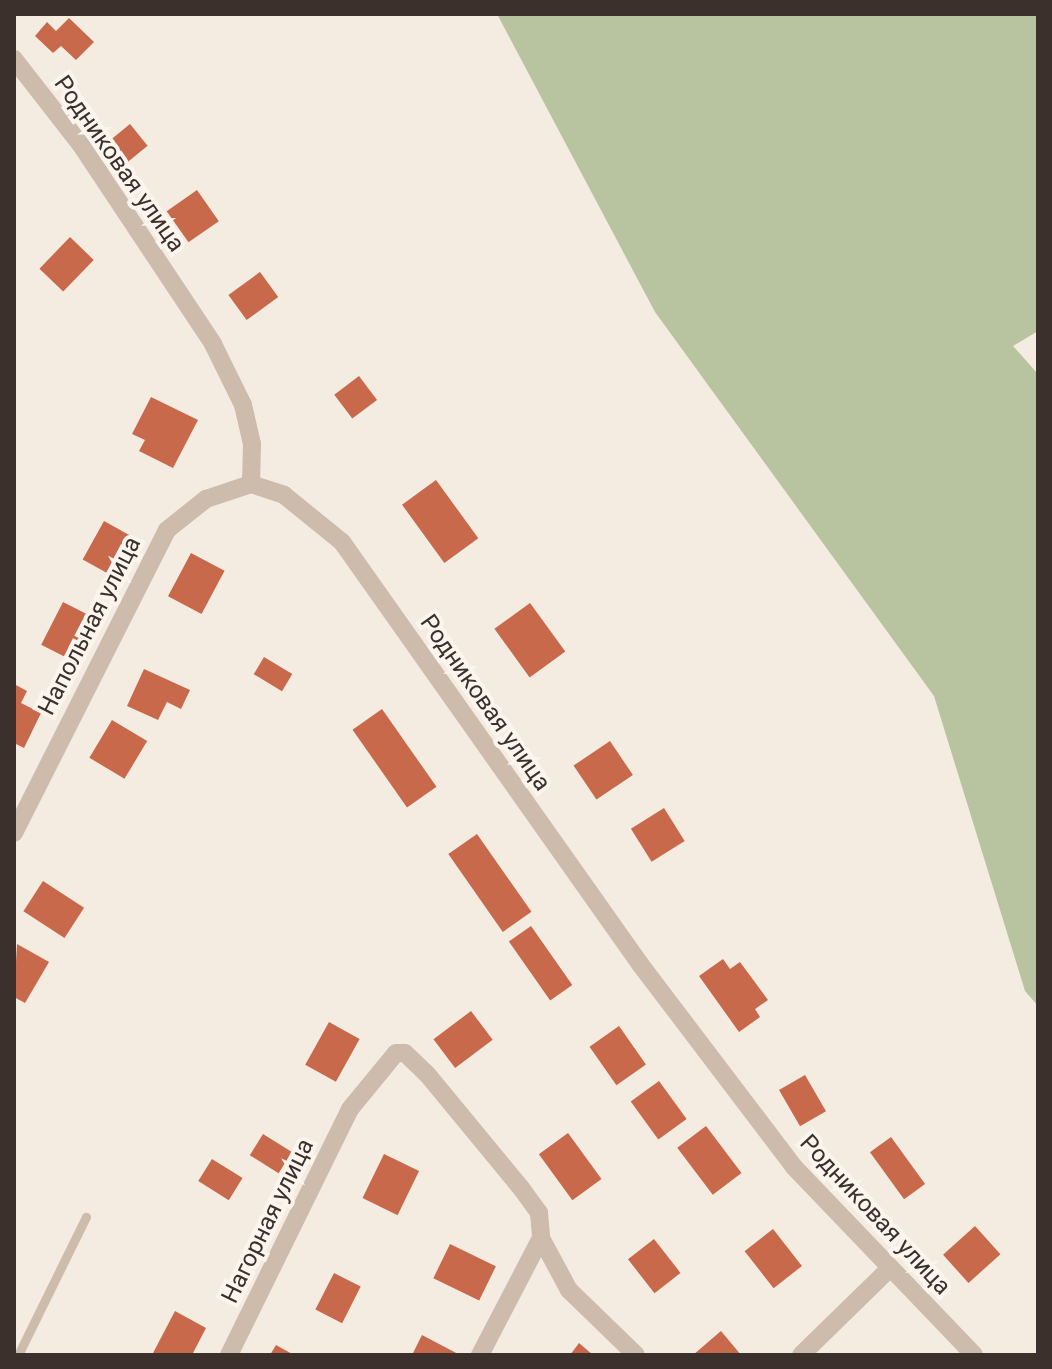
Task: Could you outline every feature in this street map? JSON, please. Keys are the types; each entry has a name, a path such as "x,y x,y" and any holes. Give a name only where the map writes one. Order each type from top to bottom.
{"street":[{"name":"Родниковая улица","path":"14,59 81,145 213,344 243,405 252,444 251,484 284,495 342,542 640,964 794,1167 888,1270 974,1355"},
{"name":"Напольная улица","path":"14,833 167,530 206,499 251,484"},
{"name":"Нагорная улица","path":"229,1355 350,1109 387,1058 405,1053 521,1188 539,1213 541,1238"},
{"path":"480,1355 541,1238"},
{"path":"541,1238 569,1290 636,1355"},
{"path":"801,1355 888,1270"}],"lane":[{"path":"18,1355 86,1217"}],"green space":[{"path":"497,14 1038,14 1038,331 1013,346 1038,374 1038,1006 1025,991 934,696 655,312"}],"building":[{"path":"69,18 94,42 76,60 61,46 53,53 35,36 47,22 56,31"},
{"path":"130,124 148,146 124,165 107,143"},
{"path":"197,190 219,221 188,242 167,211"},
{"path":"70,237 94,260 63,292 39,269"},
{"path":"260,272 278,297 247,320 228,295"},
{"path":"359,376 377,400 352,419 334,395"},
{"path":"151,397 198,420 173,468 139,451 145,440 132,434"},
{"path":"436,480 478,538 444,563 402,505"},
{"path":"104,521 136,539 115,577 83,559"},
{"path":"191,553 225,571 202,614 168,596"},
{"path":"63,602 100,621 79,664 41,645"},
{"path":"530,603 565,652 530,677 494,629"},
{"path":"264,657 292,674 282,691 254,674"},
{"path":"144,669 190,690 181,709 167,702 158,720 127,706"},
{"path":"14,684 27,691 21,703 41,713 24,748 14,743"},
{"path":"382,709 436,787 407,807 353,730"},
{"path":"112,720 147,741 124,779 89,758"},
{"path":"610,741 633,775 596,800 574,766"},
{"path":"664,808 685,841 652,862 631,829"},
{"path":"477,834 531,912 503,932 448,854"},
{"path":"43,881 84,908 64,938 23,911"},
{"path":"531,926 572,985 550,1000 509,941"},
{"path":"17,944 49,962 25,1003 14,997"},
{"path":"723,959 730,969 740,962 768,1000 755,1009 760,1017 739,1032 699,976"},
{"path":"471,1011 493,1040 455,1068 433,1039"},
{"path":"329,1022 360,1039 336,1082 305,1065"},
{"path":"619,1026 646,1065 616,1085 590,1047"},
{"path":"805,1075 826,1111 800,1126 779,1090"},
{"path":"659,1081 687,1119 658,1140 631,1102"},
{"path":"706,1126 742,1173 713,1195 677,1148"},
{"path":"568,1133 602,1179 572,1200 539,1154"},
{"path":"263,1134 292,1152 279,1173 250,1155"},
{"path":"891,1137 925,1184 904,1199 870,1152"},
{"path":"384,1154 419,1171 398,1215 363,1198"},
{"path":"212,1159 243,1178 229,1200 198,1181"},
{"path":"975,1226 1000,1254 968,1283 943,1255"},
{"path":"773,1229 802,1266 774,1288 745,1251"},
{"path":"654,1239 680,1273 654,1293 628,1259"},
{"path":"450,1244 496,1266 479,1301 433,1278"},
{"path":"334,1273 361,1287 342,1323 315,1310"},
{"path":"175,1311 206,1328 192,1355 152,1355"},
{"path":"721,1331 741,1355 693,1355"},
{"path":"422,1335 460,1355 412,1355"},
{"path":"579,1343 593,1355 570,1355"},
{"path":"276,1345 294,1355 270,1355"}]}
